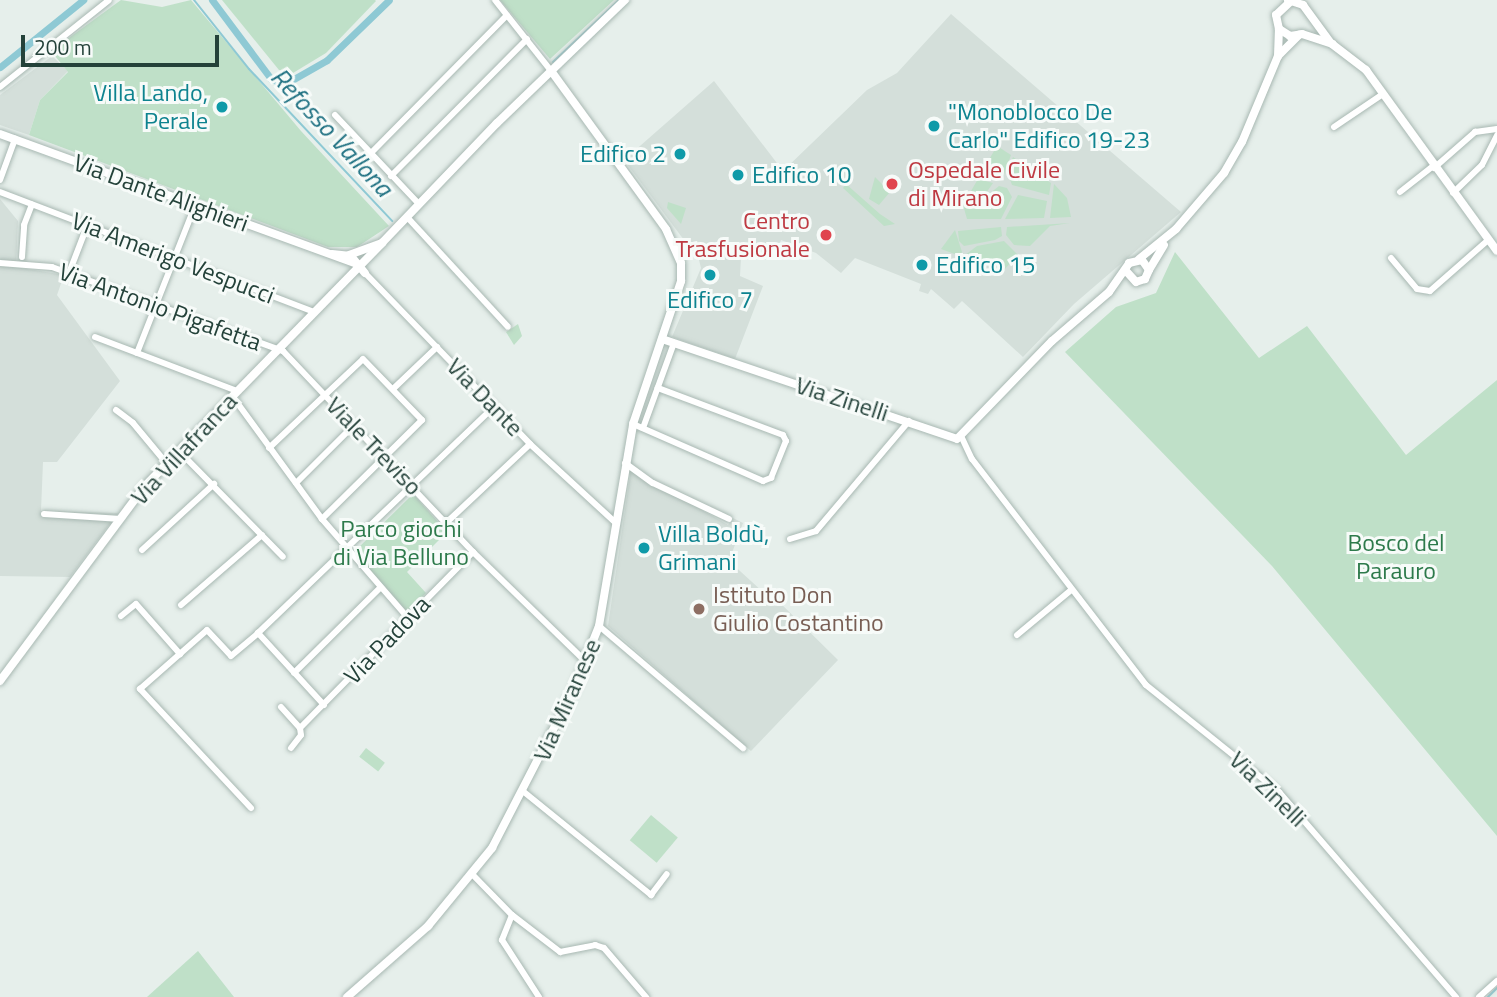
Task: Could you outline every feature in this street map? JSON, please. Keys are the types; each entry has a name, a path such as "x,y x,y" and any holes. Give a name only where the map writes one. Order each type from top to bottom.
{"main road":[{"name":"Via Villafranca","path":"0,681 121,519 167,464 419,204 625,0"},
{"path":"1109,292 1136,282 1149,273 1176,229 1224,173 1242,142 1278,56 1278,10 1274,0"},
{"path":"1278,10 1289,1 1303,5 1332,44"},
{"path":"1278,56 1301,34 1310,16"},
{"path":"1279,29 1286,35 1301,34 1332,44 1356,59 1497,251"},
{"name":"Via Miranese","path":"347,997 428,926 472,874 524,792 586,662 599,626 633,424 681,281 678,253 666,229 551,71"},
{"name":"Via Dante Alighieri","path":"0,134 360,265"},
{"path":"962,438 1052,341 1109,292 1129,263 1139,259 1176,229"},
{"name":"Via Villafranca","path":"347,255 382,243"},
{"name":"Via Dante Alighieri","path":"322,252 347,255"},
{"path":"347,255 360,265"},
{"path":"1139,259 1149,273"},
{"name":"Via Dante","path":"360,265 365,273"},
{"path":"1126,271 1136,282"},
{"name":"Via Zinelli","path":"662,340 962,438"}],"street":[{"path":"0,87 109,0"},
{"path":"495,0 551,71"},
{"path":"372,152 507,15"},
{"path":"391,176 527,39"},
{"path":"1334,127 1383,94"},
{"path":"335,115 419,204"},
{"path":"1400,192 1475,132 1497,129"},
{"path":"1453,193 1482,165 1497,135"},
{"path":"0,180 15,139"},
{"name":"Via Amerigo Vespucci","path":"0,192 315,312"},
{"path":"22,257 24,225 32,204"},
{"path":"137,353 195,206"},
{"path":"407,217 508,327"},
{"path":"69,273 87,226"},
{"path":"1391,258 1417,289 1430,292 1488,240"},
{"name":"Via Antonio Pigafetta","path":"0,263 52,267 279,349"},
{"name":"Via Dante","path":"365,273 530,443 616,523"},
{"path":"95,337 235,394 270,448 322,519 408,618"},
{"path":"643,428 674,344"},
{"path":"393,389 437,347"},
{"name":"Viale Treviso","path":"279,349 326,395 473,552 586,662"},
{"path":"270,448 363,359 422,419 322,519"},
{"path":"633,424 764,481 771,478 785,438 658,388"},
{"path":"251,808 141,689 207,630 231,656 347,550 494,407"},
{"path":"116,410 133,423 167,464"},
{"path":"790,539 816,531 909,421"},
{"path":"296,483 354,425"},
{"name":"Via Zinelli","path":"962,438 966,452 1070,591 1146,685 1279,792 1456,997"},
{"path":"446,523 530,443"},
{"path":"179,451 283,557"},
{"path":"625,463 653,483 729,519"},
{"path":"142,551 214,484"},
{"path":"44,514 121,519"},
{"path":"181,605 262,536"},
{"name":"Via Padova","path":"291,748 301,735 300,729 473,552"},
{"name":"Via Padova","path":"294,673 380,588"},
{"path":"1017,635 1070,591"},
{"path":"121,616 136,604 180,654"},
{"path":"599,626 743,748"},
{"path":"258,633 324,705"},
{"path":"281,707 300,729"},
{"path":"524,792 651,895 667,874"},
{"path":"472,874 512,915 560,952 595,945 604,948 646,997"},
{"path":"512,915 502,940 540,997"},
{"path":"1479,997 1497,981"}],"shaded area":[{"name":"Ospedale Civile di Mirano","path":"951,14 1181,212 1074,304 1023,357 962,301 954,309 931,289 928,294 919,291 921,284 855,258 841,273 816,253 781,240 774,260 741,257 740,276 763,286 735,359 672,337 701,268 699,260 624,160 714,81 783,171 867,90 897,73"},
{"path":"52,56 68,71 40,100 29,135 0,125 0,95"},
{"path":"0,199 18,221 16,267 64,275 57,295 120,381 57,462 43,462 41,511 118,513 70,577 0,576"},
{"name":"Istituto Don Giulio Costantino","path":"631,469 728,525 733,518 743,523 729,561 763,592 767,590 838,660 751,751 608,626"}],"green space":[{"path":"121,0 162,7 191,0 301,131 389,226 357,247 328,247 29,135 40,100 68,72 51,51"},
{"path":"222,0 376,1 326,53 293,73 279,70"},
{"path":"500,0 614,0 550,59"},
{"path":"997,146 1011,155 1002,180 981,173"},
{"path":"1013,157 1051,183 1049,195 1012,185 1007,171"},
{"path":"875,177 890,192 879,205 869,199"},
{"path":"978,179 993,183 982,199 971,191"},
{"path":"846,184 895,224 884,226 843,188"},
{"path":"1054,184 1067,198 1071,217 1050,218"},
{"path":"999,186 1007,188 1012,197 1001,219 967,219 963,205 967,197 984,208 989,194"},
{"path":"1018,195 1047,201 1044,218 1005,219"},
{"path":"668,202 686,208 681,224 667,208"},
{"path":"1070,223 1050,226 1030,246 1014,245 1006,235 1007,227"},
{"path":"1001,227 1002,236 995,240 964,246 959,241 958,231"},
{"path":"955,230 962,252 960,256 941,249"},
{"path":"1004,241 1018,255 1003,271 965,255 977,246"},
{"name":"Bosco del Parauro","path":"1175,252 1259,358 1307,326 1406,455 1497,380 1497,836 1272,566 1065,352 1116,307 1156,293"},
{"path":"518,324 522,336 514,345 506,332"},
{"name":"Parco giochi di Via Belluno","path":"413,494 447,532 407,572 426,593 407,612 354,552"},
{"path":"366,748 385,763 378,771 359,757"},
{"path":"651,815 678,837 657,863 630,840"},
{"path":"198,951 234,997 147,997 178,969"}],"waterway":[{"path":"0,67 83,0"},
{"name":"Refosso Vallona","path":"194,0 249,69 392,221"},
{"path":"212,0 271,79 285,84 327,60 389,0"},
{"name":"Refosso Vallona","path":"553,62 619,0"},
{"path":"1488,997 1497,988"}],"place":[{"name":"Villa Lando, Perale","path":"222,107"},
{"name":"\"Monoblocco De Carlo\" Edifico 19-23","path":"934,126"},
{"name":"Edifico 2","path":"680,154"},
{"name":"Edifico 10","path":"738,175"},
{"name":"Ospedale Civile di Mirano","path":"892,184"},
{"name":"Centro Trasfusionale","path":"826,235"},
{"name":"Edifico 15","path":"922,265"},
{"name":"Edifico 7","path":"710,275"},
{"name":"Villa Boldù, Grimani","path":"644,548"},
{"name":"Istituto Don Giulio Costantino","path":"699,609"}]}
